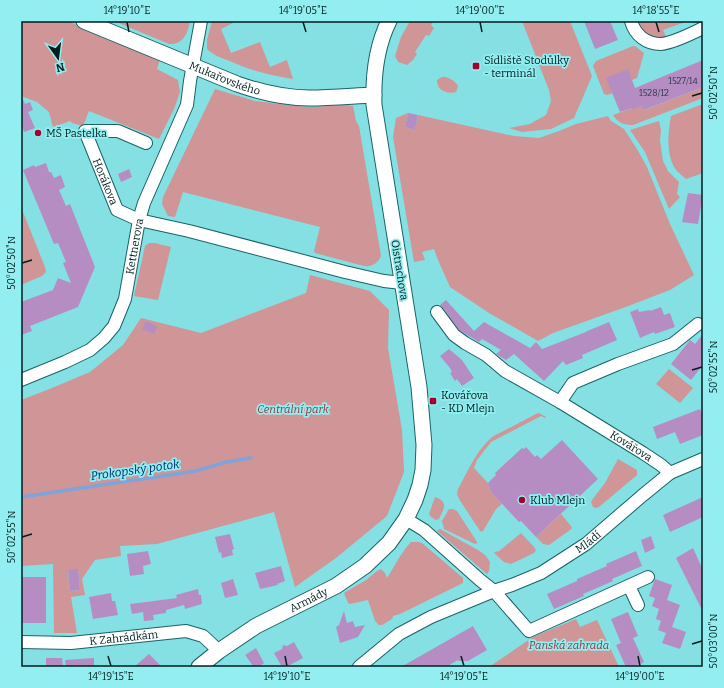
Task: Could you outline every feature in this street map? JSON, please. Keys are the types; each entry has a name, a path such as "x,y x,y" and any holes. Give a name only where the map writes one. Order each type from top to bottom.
{"street":[{"name":"Mukařovského","path":"84,21 253,90 308,98 374,95"},
{"name":"Kettnerova","path":"21,380 90,350 104,338 114,326 125,300 139,220 144,203 187,105 201,21"},
{"name":"Oistrachova","path":"389,21 377,53 374,82 376,122 419,388 424,445 423,470 420,486 406,519"},
{"path":"631,21 638,36 652,43 661,44 703,28"},
{"name":"Horákova","path":"146,143 118,131 85,131 117,210 139,220 366,277 402,283"},
{"name":"Kovářova","path":"437,312 454,335 486,355 505,371 560,402 655,461 670,473"},
{"path":"560,402 573,383 618,364 673,344 698,324"},
{"path":"670,473 703,459"},
{"name":"Mládí","path":"359,667 398,634 430,617 540,573 586,544 642,495 670,473"},
{"path":"406,519 424,530 494,591 529,631 648,577"},
{"name":"Armády","path":"199,667 219,651 256,626 336,586 365,566 389,543 406,519"},
{"path":"629,586 638,605"},
{"name":"K Zahrádkám","path":"21,642 71,642 186,631 202,636 219,651"}],"green space":[{"path":"21,21 68,21 160,59 157,69 178,80 180,92 174,109 159,139 89,111 83,126 70,121 53,127 49,112 37,102 21,96"},
{"path":"114,21 190,21 188,30 184,37 178,43 169,44"},
{"path":"212,21 232,21 233,23 221,29 231,53 260,42 270,67 287,60 293,79 255,71 222,58 207,49 207,40"},
{"path":"410,21 434,21 431,25 434,28 429,36 426,35 415,52 417,54 407,65 398,62 395,56 401,37"},
{"path":"522,21 570,21 592,76 574,118 551,129 522,132 509,128 530,124 546,115 551,101 549,90"},
{"path":"637,21 688,21 663,30 667,39 657,40 642,32"},
{"path":"633,46 644,53 637,78 632,80 628,70 614,93 607,95 604,94 593,66 596,61"},
{"path":"442,77 448,78 457,84 458,86 456,92 447,92 439,88 437,80"},
{"path":"703,87 703,98 633,125 622,123 613,115 642,106 645,110"},
{"path":"215,89 255,101 311,107 353,106 356,121 359,126 381,256 376,263 370,266 364,266 315,253 314,251 320,227 183,192 175,217 168,216 162,204 163,197"},
{"path":"703,104 703,173 686,179 675,169 671,161 669,136 671,116"},
{"path":"408,113 405,127 415,130 418,115 514,136 539,138 576,124 608,116 611,121 624,129 647,167 670,224 694,275 670,290 553,333 538,341 489,313 450,287 434,249 422,252 425,260 414,262 393,137 396,118"},
{"path":"659,121 663,161 668,171 679,182 677,194 680,197 669,209 645,152 630,130"},
{"path":"21,207 46,272 42,276 21,285"},
{"path":"149,243 171,247 158,300 134,296 145,246"},
{"name":"Centrální park","path":"310,275 370,291 389,310 388,348 402,430 404,472 387,516 336,558 295,587 274,512 157,544 120,546 121,556 95,560 82,579 85,595 71,597 77,633 54,633 53,564 21,566 21,400 90,372 123,345 141,318 201,333 306,293","holes":["78,570 80,590 70,591 68,571"]},
{"path":"669,369 693,388 680,403 656,384"},
{"path":"539,413 546,417 541,416 491,442 477,460 474,468 488,483 491,492 502,504 496,509 482,532 459,499 457,494 458,489 481,448 492,437"},
{"path":"618,459 637,470 637,475 599,507 593,507 591,502 592,500 605,483"},
{"path":"435,497 444,503 439,519 436,520 429,514"},
{"path":"449,509 457,511 477,543 475,544 444,529 442,521"},
{"path":"561,514 572,528 549,545 543,544 536,537"},
{"path":"440,529 485,555 490,562 489,571 487,574 437,531"},
{"path":"521,533 536,550 534,553 511,564 504,562 494,553 497,551 498,552"},
{"path":"411,542 422,543 463,578 463,583 393,616 392,619 382,625 379,625 375,621 368,600 350,604 348,603 344,593 381,569 387,578 401,554"},
{"name":"Panská zahrada","path":"576,619 580,627 597,620 619,667 489,667 533,637"}],"building":[{"path":"584,21 610,21 618,40 595,49"},
{"path":"703,60 703,87 644,110 642,106 632,110 632,108 620,112 606,78 628,69 635,88"},
{"name":"MŠ Pastelka","path":"21,95 25,104 30,102 33,110 28,112 35,128 24,132 21,124"},
{"path":"408,113 418,115 415,130 405,127"},
{"path":"46,163 49,172 51,172 54,178 61,175 65,187 59,190 66,206 70,204 95,267 78,307 30,326 32,331 21,335 21,302 53,290 58,278 71,283 63,263 66,262 58,243 54,244 23,170 34,165 35,167"},
{"path":"129,169 132,177 121,182 118,174"},
{"path":"688,193 703,195 698,224 682,222"},
{"path":"446,300 474,331 484,322 530,348 536,342 542,349 609,322 617,340 582,355 583,358 566,365 563,361 544,381 514,354 506,360 496,354 501,350 482,339 479,342 459,330 440,305"},
{"path":"661,307 664,315 670,313 675,327 655,334 654,332 640,338 630,312 638,309 639,312 650,311"},
{"path":"146,321 157,326 154,334 142,329"},
{"path":"703,334 703,365 691,380 671,364 690,340 695,344"},
{"path":"449,349 462,360 474,378 462,386 457,379 455,381 450,373 452,372 450,368 440,356"},
{"path":"700,409 703,417 703,435 680,444 675,432 657,439 653,427"},
{"path":"562,440 598,479 536,537 521,521 519,522 491,492 488,483 496,475 495,473 522,448 524,449 526,447 535,457 537,455 541,459"},
{"path":"703,497 703,517 670,532 663,515"},
{"path":"230,534 234,549 232,550 233,555 222,558 221,552 219,553 215,537"},
{"path":"651,536 655,548 645,553 641,540"},
{"path":"693,548 703,570 703,612 676,558"},
{"path":"148,551 151,564 143,566 144,574 130,576 127,554"},
{"path":"636,551 642,566 583,594 584,596 554,609 547,594 607,566 606,564"},
{"path":"281,566 285,581 277,584 278,585 260,589 255,573"},
{"path":"78,569 80,590 70,591 68,570"},
{"path":"21,577 46,577 46,623 21,623"},
{"path":"233,579 238,595 225,598 221,583"},
{"path":"655,579 672,585 667,600 680,605 672,627 686,632 680,649 662,643 666,633 658,630 661,621 656,619 659,609 652,606 655,598 649,596"},
{"path":"198,589 199,595 201,595 202,604 185,609 184,605 166,610 166,613 153,615 154,620 144,621 143,612 132,614 130,604 177,598 176,595"},
{"path":"111,593 112,601 115,601 118,615 93,619 89,597"},
{"path":"344,611 347,623 353,621 355,627 365,625 358,637 340,643 336,627 339,625"},
{"path":"628,612 638,636 633,638 644,662 634,667 626,667 616,645 621,643 611,619"},
{"path":"473,626 487,650 468,661 458,660 446,667 401,667"},
{"path":"294,642 303,658 286,667 282,667 274,653 282,649 283,645 287,646"},
{"path":"256,648 264,663 259,667 254,667 245,655"},
{"path":"149,654 162,667 134,667"},
{"path":"46,658 62,658 63,667 46,667"},
{"path":"94,658 94,667 66,667 65,660"}],"waterway":[{"name":"Prokopský potok","path":"21,497 196,471 226,462 251,458"}],"place":[{"name":"Sídliště Stodůlky - terminál","path":"476,66"},
{"name":"MŠ Pastelka","path":"38,133"},
{"name":"Kovářova - KD Mlejn","path":"433,401"},
{"name":"Klub Mlejn","path":"522,500"}]}
